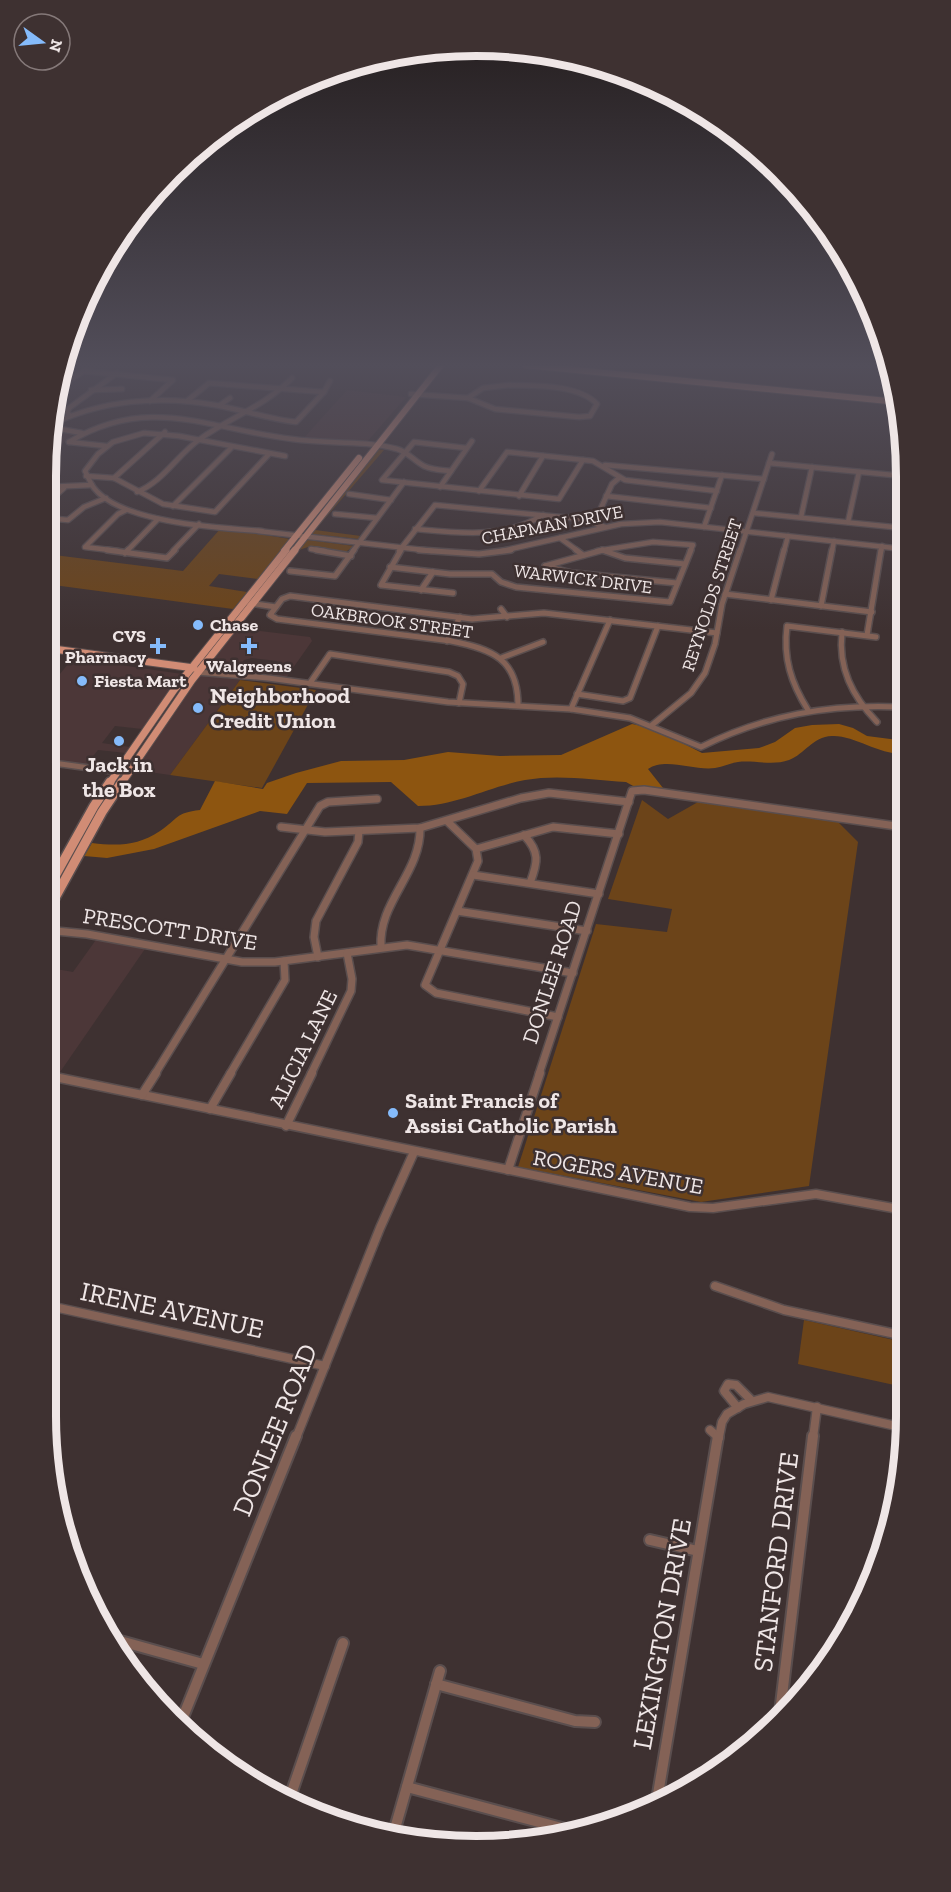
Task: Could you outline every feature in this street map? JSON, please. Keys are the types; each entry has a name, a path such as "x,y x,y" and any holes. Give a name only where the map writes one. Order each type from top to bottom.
{"main road":[{"path":"68,876 56,875 94,806 161,708 252,604 318,509 367,453"},
{"path":"56,897 126,774 172,709 216,635 260,581 326,510 367,453"},
{"path":"318,509 326,510"},
{"path":"260,581 269,582"},
{"path":"216,635 225,637"},
{"path":"56,651 194,670"},
{"path":"161,708 172,709"}],"street":[{"path":"98,453 85,471 86,476 114,478 137,492 173,506 215,512 268,454"},
{"path":"114,478 141,453"},
{"path":"137,492 146,489 185,453"},
{"path":"173,506 226,453"},
{"path":"264,453 285,456"},
{"path":"403,453 382,480 554,500 561,497 582,460"},
{"path":"408,453 424,465 451,471"},
{"path":"440,486 463,453"},
{"path":"479,491 506,453"},
{"path":"519,453 582,460 604,465 764,479"},
{"name":"REYNOLDS STREET","path":"652,725 701,681 717,633 725,594 772,454"},
{"path":"519,496 543,456"},
{"path":"769,463 896,475"},
{"path":"604,465 619,478 717,491"},
{"path":"801,517 812,467"},
{"path":"848,522 859,472"},
{"path":"704,527 723,475"},
{"name":"CHAPMAN DRIVE","path":"86,476 106,498 126,510 158,519 401,548 479,554 506,551 606,527 660,522 896,548"},
{"path":"603,509 601,508 612,484 619,478"},
{"path":"290,571 335,576 404,482"},
{"path":"56,488 92,485"},
{"path":"56,495 64,488"},
{"path":"349,494 391,500"},
{"path":"606,496 711,508"},
{"path":"56,519 66,520 90,504 106,498"},
{"path":"453,593 381,583 401,548 435,505 589,520 606,527"},
{"path":"473,509 473,516"},
{"path":"126,510 113,518 84,546 163,558 170,556 199,524"},
{"path":"754,513 896,526"},
{"path":"335,514 377,519"},
{"path":"415,530 474,535 528,524 543,515"},
{"path":"125,553 158,519"},
{"path":"771,600 788,536"},
{"path":"560,538 583,555"},
{"path":"638,541 693,544 677,583 572,573 545,566 583,555 638,541"},
{"path":"821,606 834,541"},
{"path":"867,635 882,546"},
{"path":"311,549 351,556"},
{"path":"602,550 625,558 685,564"},
{"name":"WARWICK DRIVE","path":"390,567 433,572 492,574 501,582 516,587 670,602 677,583"},
{"path":"421,590 433,572"},
{"path":"725,594 872,612"},
{"path":"243,603 276,607 283,598 293,597 460,617 507,617 544,612 717,633"},
{"name":"OAKBROOK STREET","path":"276,607 270,616 277,620 447,641 473,647 501,658 517,678 518,705"},
{"path":"501,609 507,617"},
{"path":"447,641 460,617"},
{"path":"571,709 610,620"},
{"path":"578,694 623,701 630,698 658,626"},
{"path":"808,710 794,690 785,657 784,641 787,626 876,637"},
{"path":"842,632 840,664 862,704 877,723"},
{"path":"501,658 543,642"},
{"path":"310,683 330,654 449,672 458,676 463,684 459,703"},
{"path":"194,670 459,703 571,709 652,725 701,747 773,717 808,710 862,704 896,707"},
{"path":"56,764 126,774"},
{"name":"DONLEE ROAD","path":"508,1170 632,791 635,789 896,826"},
{"path":"281,827 304,830 359,831 420,828 538,794 560,793 629,802"},
{"path":"142,1095 224,959 323,803 377,799"},
{"path":"447,821 476,849 478,861 425,985 431,992 558,1017"},
{"path":"476,849 524,834 562,826 619,834"},
{"path":"381,947 378,937 380,927 418,849 420,828"},
{"path":"318,957 314,937 316,921 358,842 359,831"},
{"path":"524,834 537,847 539,856 530,884"},
{"path":"473,875 599,894"},
{"path":"457,911 587,931"},
{"name":"PRESCOTT DRIVE","path":"56,931 87,934 250,963 284,962 407,945 573,973"},
{"name":"ALICIA LANE","path":"286,1126 351,990 352,979 347,952"},
{"path":"210,1109 285,980 284,962"},
{"name":"ROGERS AVENUE","path":"56,1077 690,1207 713,1208 816,1194 896,1209"},
{"name":"DONLEE ROAD","path":"183,1717 414,1152"},
{"path":"715,1287 738,1298 896,1334"},
{"name":"IRENE AVENUE","path":"56,1307 325,1366"},
{"path":"752,1401 736,1385 728,1384 724,1391 738,1408 752,1401 772,1397 896,1426"},
{"name":"STANFORD DRIVE","path":"781,1703 817,1407"},
{"name":"LEXINGTON DRIVE","path":"658,1794 719,1437 725,1416 738,1408"},
{"path":"710,1430 719,1437"},
{"path":"650,1540 698,1551"},
{"path":"121,1641 203,1664"},
{"path":"291,1794 342,1643"},
{"path":"395,1828 440,1671"},
{"path":"436,1684 575,1721 595,1722"},
{"path":"407,1788 559,1827"}],"shaded area":[{"path":"374,453 381,453 315,530 361,536 359,539 311,532"},
{"path":"221,528 290,539 258,579 219,574 209,586 247,592 233,609 56,585 56,555 183,571"},
{"path":"304,541 354,546 344,553 308,547 299,550 272,581"},
{"path":"236,628 310,637 312,641 286,678 268,675 277,661 252,658 244,660 236,671 205,667"},
{"path":"73,658 182,674 142,729 115,726 102,743 130,747 126,753 98,750 86,765 56,760 56,679"},
{"path":"198,676 240,680 170,775 135,770"},
{"path":"240,680 316,690 262,788 170,775"},
{"path":"632,724 653,728 702,753 759,748 775,742 795,728 812,725 839,724 853,728 867,736 896,740 896,753 849,738 832,736 819,739 795,757 783,762 738,762 707,768 663,764 648,769 663,788 635,787 626,782 563,777 537,778 511,783 459,800 432,805 418,806 391,782 307,783 287,814 260,811 154,849 107,858 84,856 92,843 119,844 144,840 181,815 200,810 215,781 263,789 267,783 341,761 404,760 448,752 500,756 561,755"},
{"path":"642,800 668,819 698,802 837,821 858,842 809,1186 701,1202 518,1167 596,924 667,932 672,909 608,899"},
{"path":"98,937 147,946 58,1075 56,1075 56,969 73,972"},
{"path":"804,1320 896,1340 896,1385 798,1364"}],"place":[{"name":"Chase","path":"198,625"},
{"name":"CVS Pharmacy","path":"158,646"},
{"name":"Walgreens","path":"249,646"},
{"name":"Fiesta Mart","path":"82,681"},
{"name":"Neighborhood Credit Union","path":"198,708"},
{"name":"Jack in the Box","path":"119,741"},
{"name":"Saint Francis of Assisi Catholic Parish","path":"393,1113"}]}
